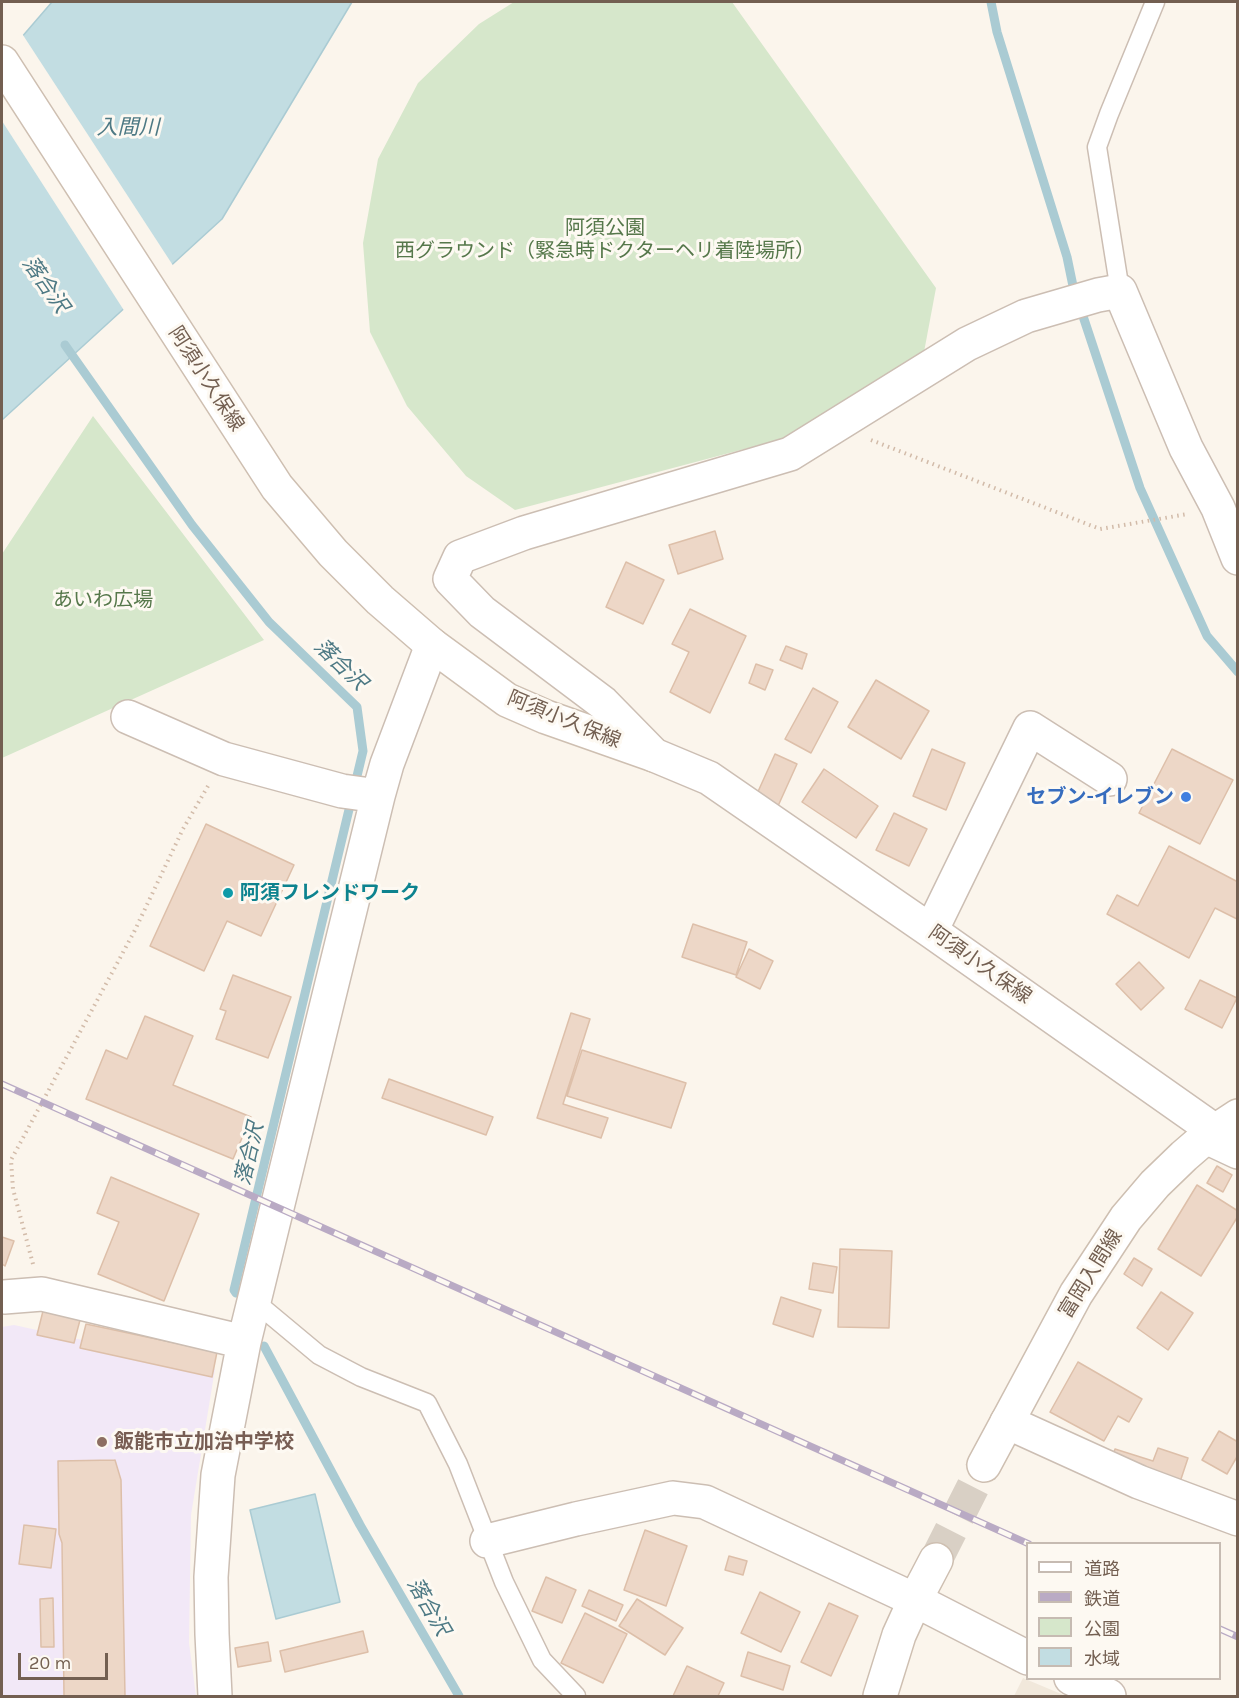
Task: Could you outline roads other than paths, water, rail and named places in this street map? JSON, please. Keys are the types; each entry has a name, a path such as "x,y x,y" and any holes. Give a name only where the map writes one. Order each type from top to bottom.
{"street":[{"name":"阿須小久保線","path":"2,62 277,487 333,553 380,600 432,645 507,700 546,717 654,755 709,778 1224,1134"},
{"path":"654,755 603,703 482,612 450,579 460,557 524,533 790,454 967,344 1026,316 1109,293 1186,448 1228,507 1238,558"},
{"path":"215,1696 211,1577 218,1475 244,1342 362,794 387,764 432,645"},
{"path":"128,717 224,759 362,794"},
{"path":"931,931 1030,728 1110,779"},
{"name":"富岡入間線","path":"984,1465 1076,1294 1126,1218 1155,1184 1224,1134"},
{"path":"4,1297 42,1294 244,1342"},
{"path":"1007,1422 1139,1482 1238,1520"},
{"path":"488,1541 673,1498 705,1502 915,1600 1026,1657"},
{"path":"880,1696 899,1635 936,1560"},
{"path":"1075,1680 1109,1696"}],"lane":[{"path":"1109,293 1097,147 1155,2"},
{"path":"253,1300 319,1355 361,1377 427,1403 458,1464 504,1582 542,1660 576,1696"}],"water":[{"name":"入間川","path":"52,2 352,2 222,219 2,420 2,60"},
{"path":"315,1494 340,1602 276,1619 250,1510"}],"waterway":[{"path":"991,2 997,32 1067,257 1073,286 1140,488 1207,636 1238,672"},
{"name":"落合沢","path":"65,345 192,525 269,622 357,707 363,751 234,1290 236,1293"},
{"name":"落合沢","path":"264,1346 360,1525 459,1696"}],"tunnel":[{"path":"936,1560 984,1465"}],"railway":[{"path":"2,1084 1026,1543"},
{"path":"1221,1629 1238,1637"}],"place":[{"name":"セブン-イレブン","path":"1186,797"},
{"name":"阿須フレンドワーク","path":"228,893"},
{"name":"飯能市立加治中学校","path":"102,1442"}],"park label":[{"name":"阿須公園 西グラウンド（緊急時ドクターヘリ着陸場所）","path":"605,240"},
{"name":"あいわ広場","path":"103,600"}]}
